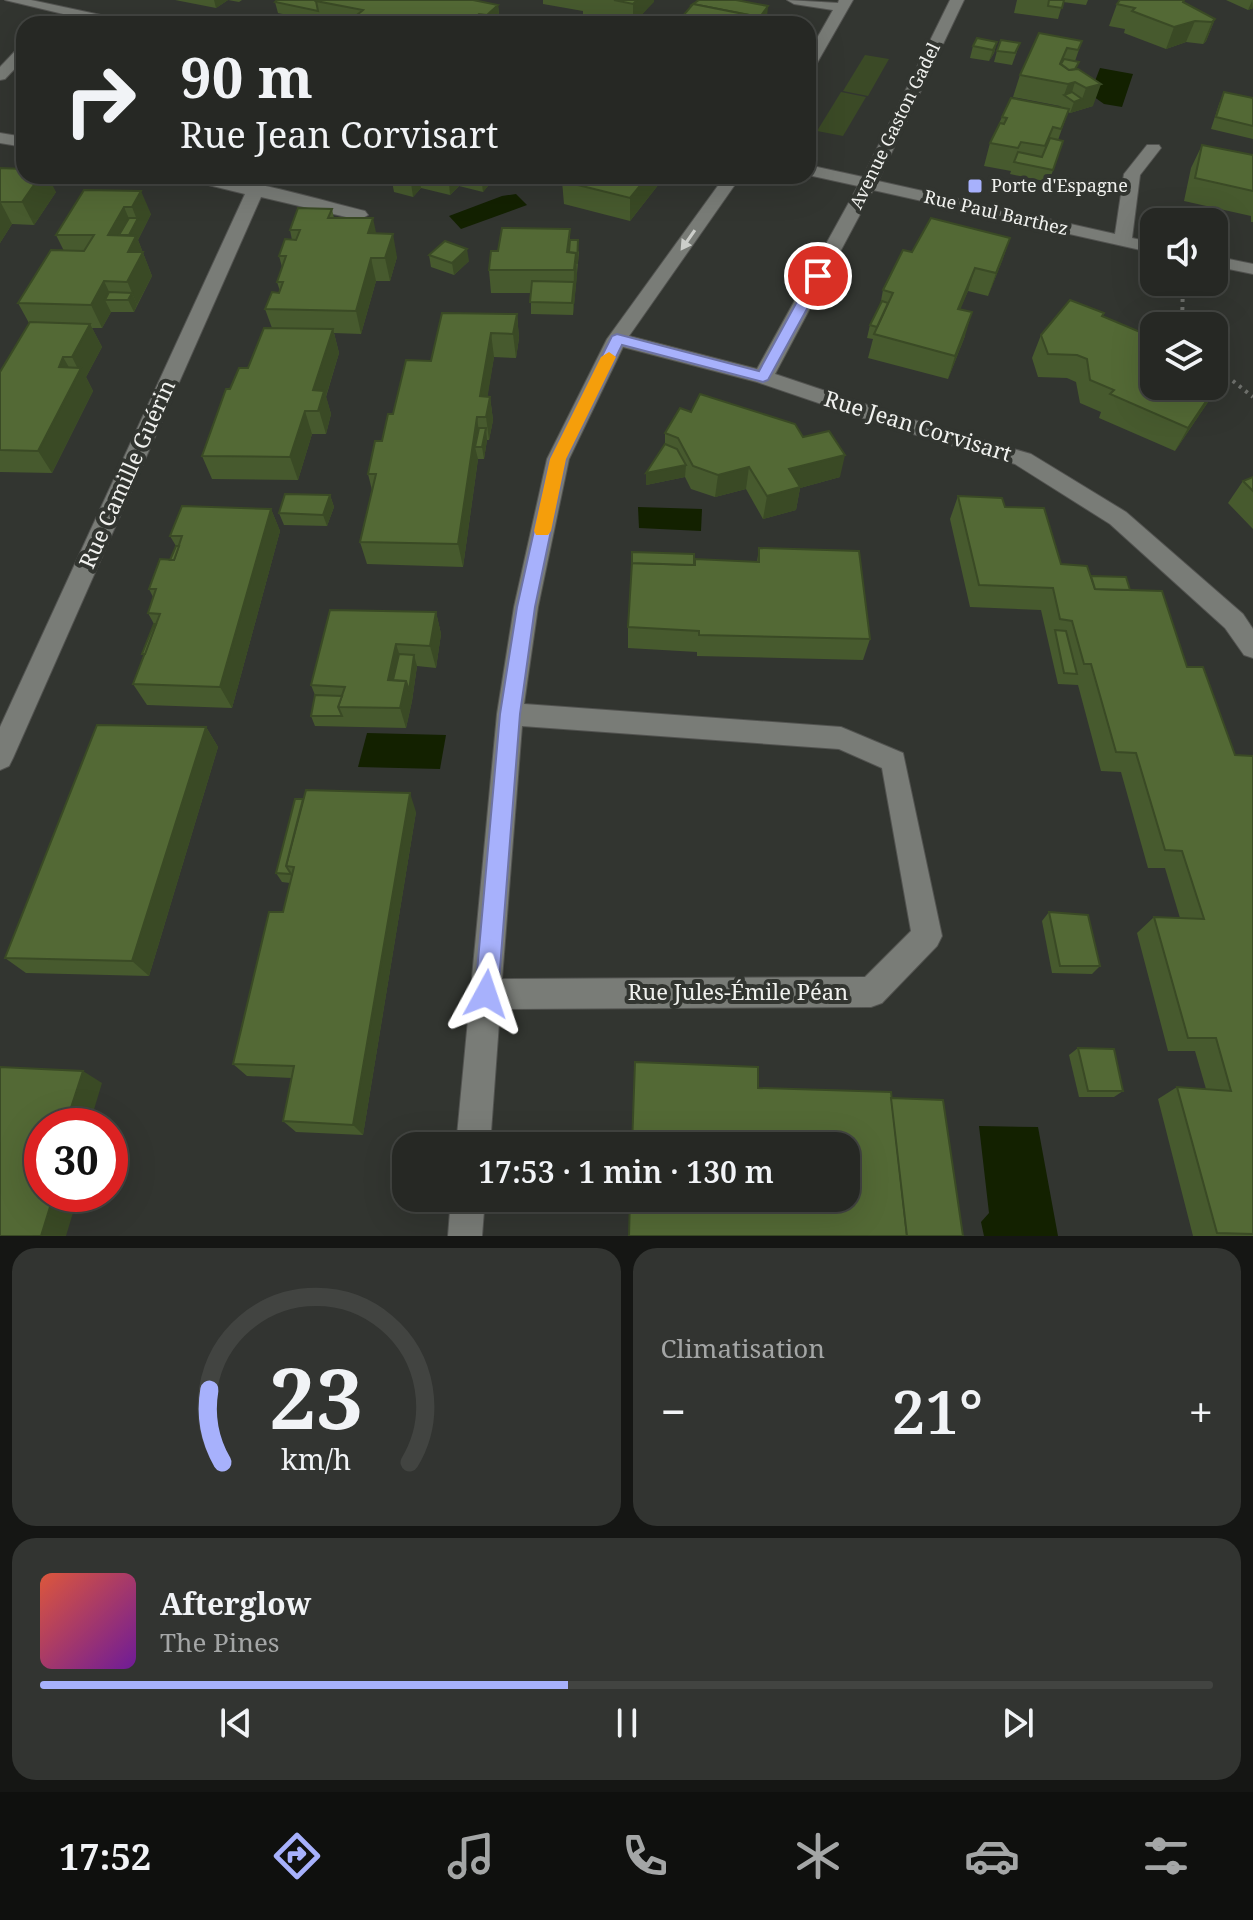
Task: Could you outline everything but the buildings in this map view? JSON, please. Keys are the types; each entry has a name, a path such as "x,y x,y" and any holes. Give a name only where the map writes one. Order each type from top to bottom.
{"street":[{"path":"12,0 87,16"},
{"path":"794,0 844,4 816,53"},
{"name":"Avenue Gaston Gadel","path":"763,377 868,184 957,0"},
{"path":"69,16 73,13"},
{"path":"0,76 16,59"},
{"path":"1123,241 1132,174 1153,148"},
{"name":"Rue Paul Barthez","path":"816,172 1140,245"},
{"path":"231,184 359,215"},
{"path":"474,1132 510,714 526,607 558,459 617,339 727,184"},
{"name":"Rue Camille Guérin","path":"0,758 256,189"},
{"path":"1228,264 1253,269"},
{"name":"Rue Jean Corvisart","path":"617,339 763,377 893,421 1023,459 1118,518 1234,621 1253,648"},
{"name":"Rue Jules-Émile Péan","path":"486,994 871,992 927,936 894,761 841,738 510,714"},
{"path":"465,1236 467,1212"}],"path":[{"path":"1228,377 1253,397"}],"shaded area":[{"path":"865,55 889,59 868,96 843,91"},
{"path":"1100,68 1133,74 1122,107 1104,104 1090,94"},
{"path":"841,92 866,97 843,136 817,131"},
{"path":"516,194 527,205 461,229 449,216 502,196"},
{"path":"638,507 702,509 701,531 639,528"},
{"path":"367,733 446,735 440,769 358,767"},
{"path":"979,1126 1038,1127 1058,1236 984,1236 981,1222 989,1213"}],"slow traffic":[{"path":"542,531 558,459 609,357"}],"place":[{"name":"Porte d'Espagne","path":"975,186"}],"route":[{"path":"486,994 510,714 526,607 558,459 617,339 763,377 818,276"}]}
